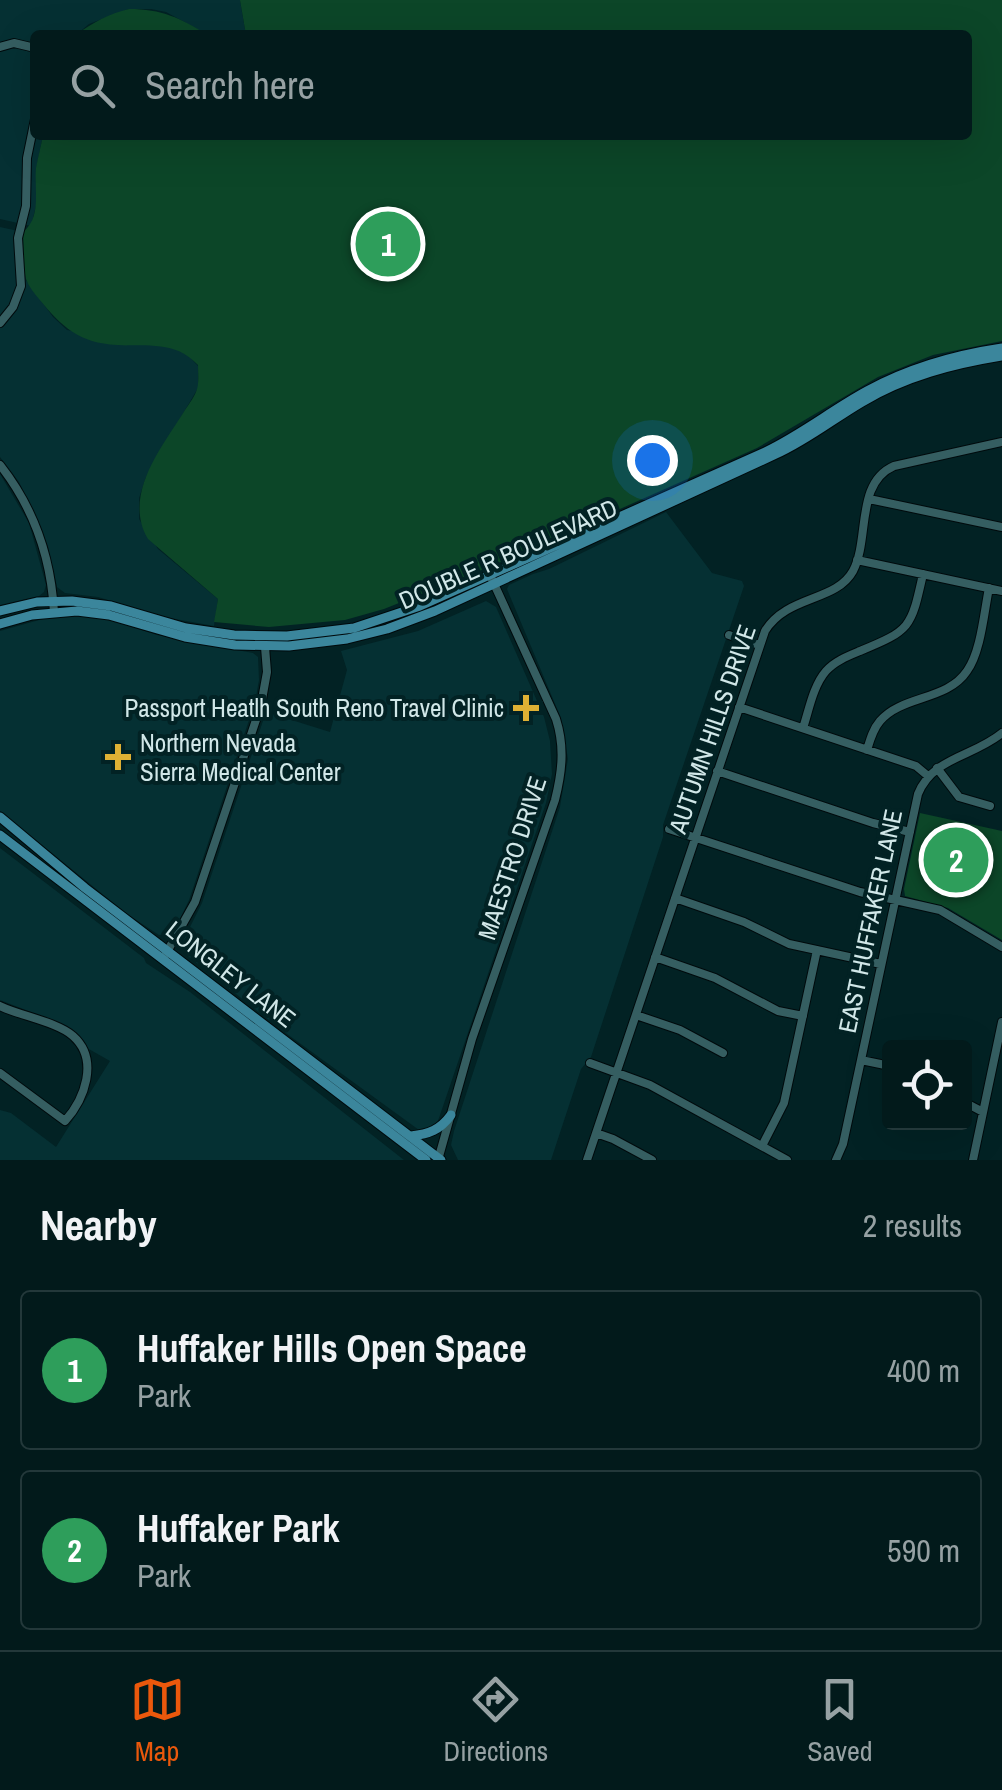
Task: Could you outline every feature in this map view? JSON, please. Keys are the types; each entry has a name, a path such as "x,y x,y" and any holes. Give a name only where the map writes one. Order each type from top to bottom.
{"main road":[{"name":"DOUBLE R BOULEVARD","path":"0,611 27,604 54,606 200,640 265,647 323,643 374,633 435,611 492,580 765,452 899,376 946,359 1002,352"},
{"name":"DOUBLE R BOULEVARD","path":"0,624 54,606 98,603 219,634 287,636 337,631 388,618 492,580"},
{"name":"LONGLEY LANE","path":"0,817 166,955 426,1160"},
{"name":"LONGLEY LANE","path":"0,835 439,1160"},
{"path":"410,1136 435,1130 451,1115"}],"street":[{"path":"0,47 14,43 30,47"},
{"path":"0,323 13,308 21,286 18,238 26,206 31,140"},
{"path":"1002,442 888,468 874,481 856,560 1002,591"},
{"path":"0,465 36,527 47,561 54,606"},
{"path":"869,499 1002,527"},
{"name":"AUTUMN HILLS DRIVE","path":"587,1160 765,631 775,617 789,608 842,584 852,573 856,560"},
{"path":"803,728 826,671 840,660 894,638 910,622 923,574"},
{"name":"MAESTRO DRIVE","path":"439,1160 472,1039 555,800 562,763 556,720 492,580"},
{"path":"867,750 875,728 886,716 947,689 966,673 974,657 989,588"},
{"path":"729,635 760,645"},
{"path":"166,955 195,902 261,705 265,647"},
{"path":"739,707 916,766 928,776"},
{"name":"EAST HUFFAKER LANE","path":"836,1160 843,1144 918,794 937,768 1002,733"},
{"path":"937,768 962,799 990,806"},
{"path":"718,771 910,832"},
{"path":"669,829 860,892 948,914 1002,947"},
{"path":"675,898 744,922 781,941 882,964"},
{"path":"762,1146 784,1103 817,950"},
{"path":"655,957 715,978 778,1011 802,1016"},
{"path":"0,1006 72,1035 82,1048 88,1069 86,1087 64,1121 0,1072"},
{"path":"636,1015 680,1030 723,1053"},
{"path":"973,1160 1002,1022"},
{"path":"861,1060 882,1064"},
{"path":"590,1063 650,1084 787,1160"},
{"path":"972,1106 983,1112"},
{"path":"596,1133 652,1160"}],"shaded area":[{"path":"0,0 240,0 245,30 199,30 166,12 129,9 82,30 30,30 30,140 42,140 36,170 36,206 31,226 0,219"},
{"path":"0,227 23,232 26,280 67,330 173,348 188,355 198,366 198,388 146,477 139,498 139,519 158,549 218,599 214,626 164,617 98,597 65,593 57,587 38,521 19,482 0,457"},
{"path":"0,474 29,523 46,585 39,596 0,605"},
{"path":"666,512 712,573 742,581 744,586 663,825 663,837 591,1057 581,1069 551,1160 458,1160 451,1145 454,1131 560,807 568,759 561,718 507,589"},
{"path":"486,601 496,607 544,717 552,774 546,803 439,1118 436,1125 419,1130 283,1031 184,953 181,945 202,903 266,712 330,732 347,670 341,651 418,631"},
{"name":"Northern Nevada Sierra Medical Center","path":"57,615 111,620 157,635 258,657 255,702 189,900 169,934 159,935 127,914 0,811 0,631"},
{"path":"0,848 404,1160 0,1160 0,1110 11,1113 56,1147 110,1061 87,1048 67,1026 0,1000"}],"green space":[{"path":"240,0 1002,0 1002,341 933,355 878,377 757,448 494,565 384,609 345,620 269,627 214,622 218,599 148,539 141,522 142,489 148,472 196,392 198,365 170,348 104,344 82,337 56,318 32,290 25,274 23,232 35,211 36,168 42,140 972,140 972,30 245,30"},
{"path":"129,9 151,11 199,30 84,30"},
{"path":"920,813 1002,831 1002,940 948,908 905,896"}],"place":[{"name":"Huffaker Hills Open Space","path":"388,244"},
{"name":"Passport Heatlh South Reno Travel Clinic","path":"526,708"},
{"name":"Northern Nevada Sierra Medical Center","path":"118,757"},
{"name":"Huffaker Park","path":"956,860"}]}
